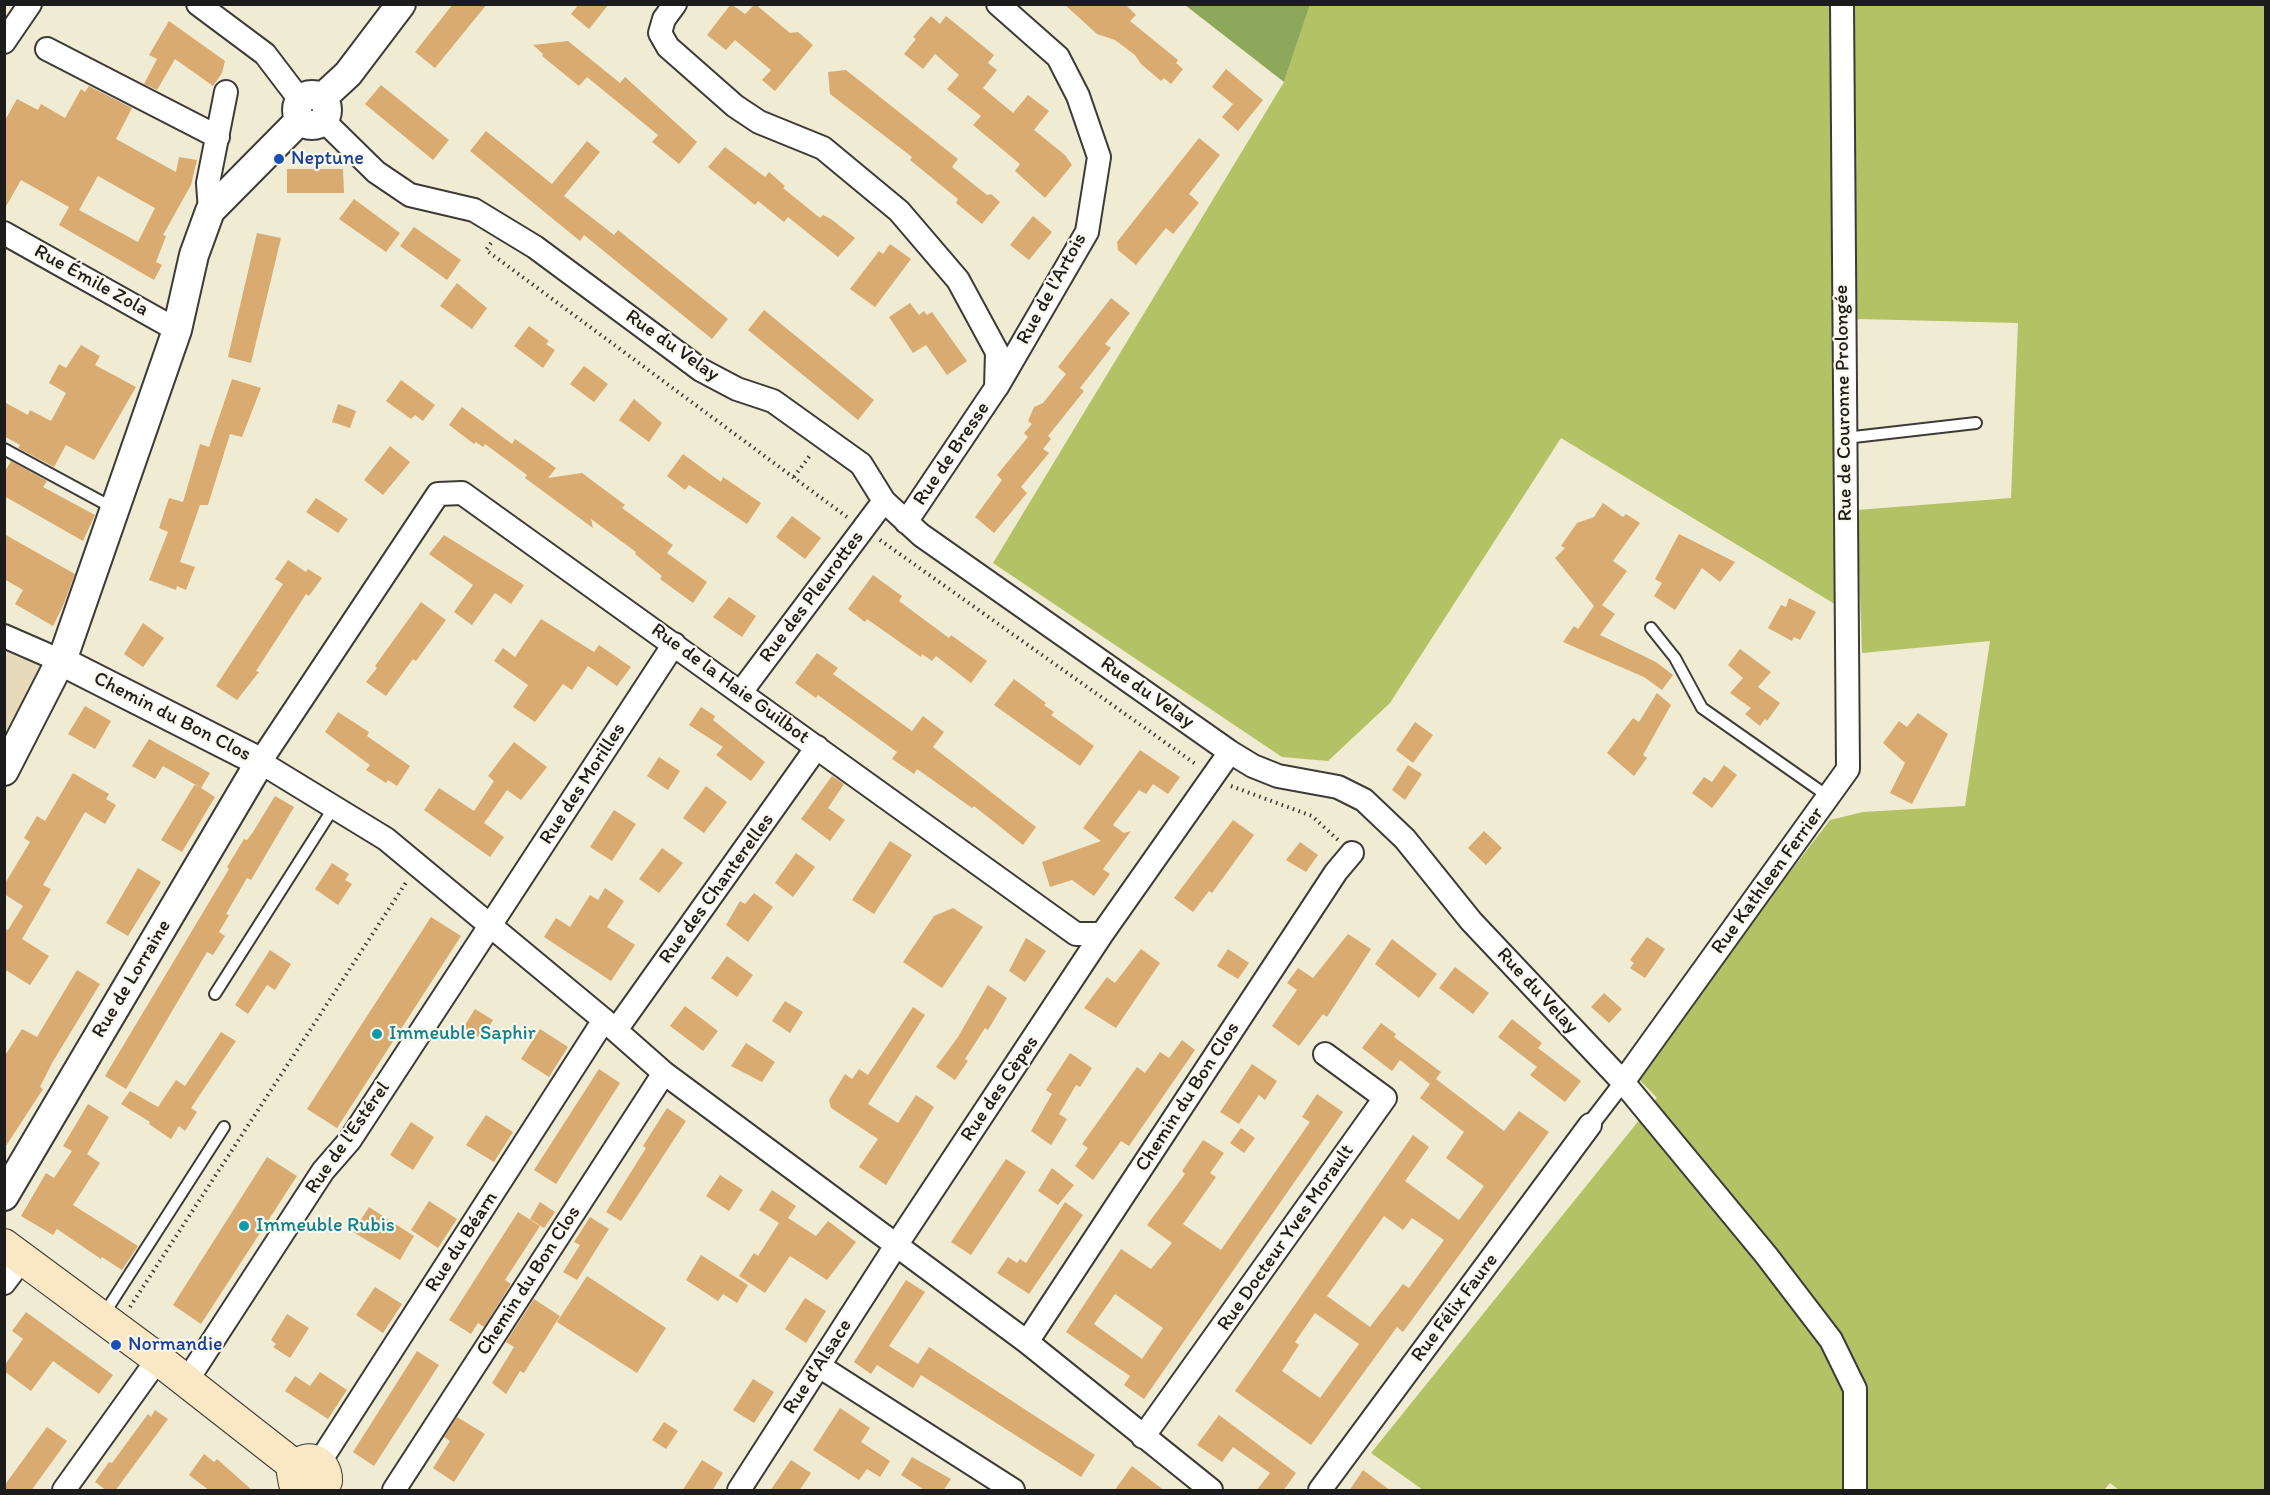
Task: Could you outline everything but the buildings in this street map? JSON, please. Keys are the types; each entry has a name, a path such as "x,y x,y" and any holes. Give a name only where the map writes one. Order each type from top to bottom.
{"main road":[{"path":"14,1251 158,1359 310,1483"}],"street":[{"path":"4,42 30,4"},
{"name":"Rue du Velay","path":"198,4 265,54 311,109 375,172 410,195 474,210 535,248 701,370 737,389 773,401 861,464 884,501 906,522 1230,752 1253,766 1278,776 1338,787 1364,800 1379,812 1406,839 1471,921 1623,1082 1766,1255 1831,1340 1855,1389 1855,1491"},
{"path":"210,211 348,74 401,4"},
{"name":"Rue de Bresse","path":"675,4 664,19 660,33 668,47 735,106 759,122 823,148 899,211 958,280 997,352 996,388 906,522"},
{"name":"Rue de l'Artois","path":"996,388 1087,232 1099,157 1078,96 1058,57 998,4"},
{"name":"Rue de Couronne Prolongée","path":"1829,797 1848,770 1842,4"},
{"path":"47,49 218,137"},
{"path":"4,771 64,652 116,510 177,330 194,255 210,211 208,183 226,92"},
{"name":"Rue Émile Zola","path":"4,233 177,330"},
{"name":"Rue de la Haie Guilbot","path":"260,762 438,494 462,492 1076,934 1102,934"},
{"name":"Rue des Pleurottes","path":"741,692 884,501"},
{"name":"Chemin du Bon Clos","path":"4,636 59,660 260,762 386,839 610,1025 664,1073 1027,1342 1211,1491"},
{"name":"Rue des Morilles","path":"491,925 675,644"},
{"name":"Rue des Chanterelles","path":"610,1025 817,747"},
{"path":"1102,934 1230,752"},
{"name":"Rue de Lorraine","path":"4,1196 260,762"},
{"name":"Rue Kathleen Ferrier","path":"1623,1082 1829,797"},
{"name":"Chemin du Bon Clos","path":"1027,1342 1336,872 1352,853"},
{"name":"Rue de l'Estérel","path":"186,1382 323,1171 350,1140 491,925"},
{"name":"Rue des Cèpes","path":"897,1244 1102,934"},
{"name":"Rue du Béarn","path":"310,1483 610,1025"},
{"name":"Rue Docteur Yves Morault","path":"1143,1437 1385,1098 1325,1054"},
{"name":"Chemin du Bon Clos","path":"394,1491 664,1073"},
{"path":"1590,1125 1623,1082"},
{"name":"Rue Félix Faure","path":"1320,1491 1590,1125"},
{"name":"Rue d'Alsace","path":"739,1491 897,1244"},
{"path":"4,1283 14,1251"},
{"path":"64,1491 158,1359"},
{"path":"819,1366 1013,1491"}],"lane":[{"path":"1845,438 1976,423"},
{"path":"4,449 116,510"},
{"name":"Rue Kathleen Ferrier","path":"1650,628 1675,658 1702,708 1829,797"},
{"path":"215,994 334,807"},
{"path":"110,1323 224,1127"}],"path":[{"path":"502,228 486,250 863,529 1213,777 1246,794 1312,816 1352,853"},
{"path":"794,477 824,437"},
{"path":"110,1323 417,865"}],"shaded area":[{"path":"5,650 38,663 44,678 5,750"}],"green space":[{"path":"1185,5 1310,5 1284,82"},
{"path":"1310,5 2265,5 2265,1488 2263,1490 2119,1490 2110,1483 2104,1490 1423,1490 1371,1453 1657,1098 1634,1074 1830,820 1863,812 1965,806 1990,641 1862,653 1857,510 2011,498 2018,323 1860,319 1832,324 1838,606 1561,438 1390,703 1328,761 1282,757 993,563 1284,82"}],"place":[{"name":"Neptune","path":"279,159"},
{"name":"Immeuble Saphir","path":"377,1034"},
{"name":"Immeuble Rubis","path":"244,1226"},
{"name":"Normandie","path":"116,1345"}]}
